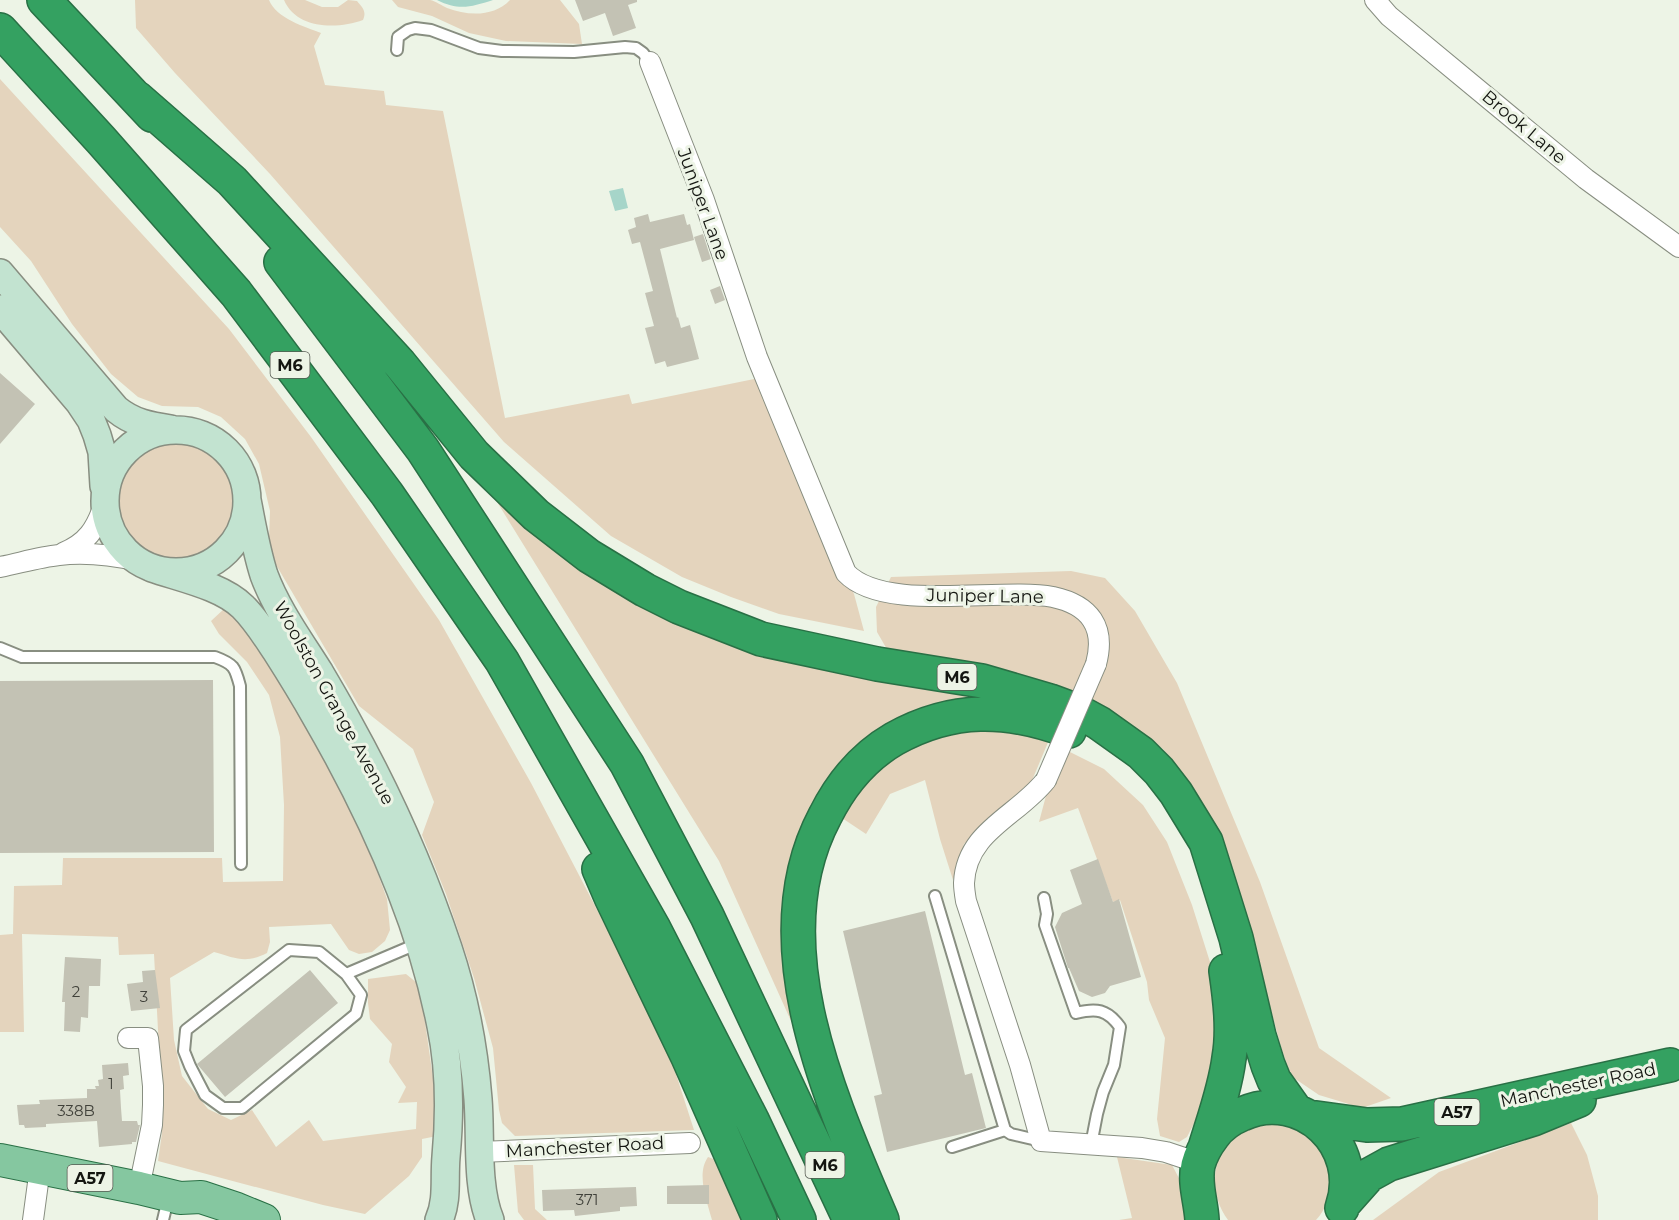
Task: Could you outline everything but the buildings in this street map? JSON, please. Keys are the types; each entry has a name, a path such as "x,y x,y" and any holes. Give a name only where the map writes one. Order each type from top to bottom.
{"highway":[{"name":"M6","path":"44,0 137,98 284,265 423,450 627,764 707,916 850,1220"},
{"name":"M6","path":"0,30 236,293 387,494 502,661 654,928 752,1120 799,1220"},
{"name":"M6","path":"137,98 232,180 400,364 474,455 536,515 589,556 645,590 679,607 762,639 877,664 982,681 1050,701 1092,719 1141,753 1176,793 1206,842 1236,938 1268,1065 1274,1080 1303,1114"},
{"name":"M6","path":"882,1220 834,1100 813,1038 804,998 800,962 801,894 807,861 820,826 835,797 851,775 877,752 908,732 927,723 946,718 967,714 1015,716 1044,722 1069,731 1111,758 1137,779 1154,798 1181,839 1208,902 1219,937 1230,993 1230,1057 1202,1156"},
{"name":"M6","path":"541,729 611,897 688,1057 760,1220"},
{"name":"Manchester Road","path":"1303,1114 1367,1125 1402,1124 1675,1063"},
{"name":"Manchester Road","path":"1342,1214 1369,1175 1389,1164 1533,1119 1675,1063"},
{"name":"A57","path":"1202,1156 1217,1130 1231,1119 1252,1110 1274,1107 1303,1114 1325,1129 1335,1141 1342,1155 1347,1186 1342,1214"},
{"path":"1202,1156 1197,1178 1197,1195 1203,1215"}],"main road":[{"path":"0,273 116,409 136,422 199,434 215,441 238,466 247,500 244,522 234,542 218,558 197,568 175,572 145,565 125,551 114,538 108,522 104,500 102,452 91,420 79,402 0,309"},
{"path":"104,500 110,472 122,454 139,440 160,432 182,430"},
{"name":"Woolston Grange Avenue","path":"247,500 257,552 283,615 321,674 377,776 408,842 430,897 460,986 473,1054 478,1098 483,1194 490,1220"},
{"name":"Woolston Grange Avenue","path":"145,565 229,597 242,606 261,628 298,686 346,771 407,904 439,1017 446,1062 449,1112 446,1197 439,1220"},
{"name":"A57","path":"0,1160 40,1168 163,1201 201,1197 264,1220"},
{"path":"422,1220 446,1161"},
{"path":"163,1201 207,1220"}],"street":[{"name":"Brook Lane","path":"1375,0 1398,24 1586,179 1679,247"},
{"name":"Juniper Lane","path":"650,62 704,200 757,357 846,573 861,585 901,594 1051,597 1065,601 1086,613 1098,631 1100,641 1096,664 1046,780 1036,792 988,830 977,844 968,863 964,883 966,901 1020,1065 1041,1141"},
{"path":"58,555 72,549 91,535 98,523 104,500"},
{"path":"0,567 58,555 99,554 145,565"},
{"path":"128,1038 148,1038 153,1086 152,1125 163,1201"},
{"path":"1041,1141 1142,1148 1202,1156"},
{"name":"Manchester Road","path":"480,1152 690,1143"},
{"path":"33,1220 40,1168"}],"lane":[{"path":"397,50 398,37 415,28 431,30 479,48 502,51 574,52 636,48 650,62"},
{"path":"0,648 22,657 215,657 229,662 236,670 240,686 241,864"},
{"path":"935,896 1005,1130 1011,1134 1041,1141"},
{"path":"1044,898 1047,914 1045,925 1076,1013 1089,1009 1104,1011 1120,1027 1114,1065 1097,1114 1091,1145"},
{"path":"346,974 419,943"},
{"path":"289,950 320,952 346,974 361,995 356,1014 242,1108 223,1108 205,1095 184,1051 186,1030 289,950"},
{"path":"952,1147 1005,1130"}],"shaded area":[{"path":"135,0 269,0 284,17 321,33 314,46 325,85 384,91 386,105 443,111 505,418 629,394 632,404 759,378 854,594 864,631 779,614 731,597 682,577 611,536 504,442 270,174 175,73 136,28"},
{"path":"284,0 305,0 322,7 338,7 348,0 357,1 363,9 364,17 363,20 342,25 319,25 298,17"},
{"path":"392,0 430,0 455,11 480,13 496,10 510,0 560,0 579,24 582,44 506,41 469,33 432,16 398,7"},
{"path":"0,79 229,329 311,437 439,620 531,783 665,1040 694,1130 515,1136 502,1123 493,1048 474,978 446,894 422,835 434,802 413,749 359,706 275,563 269,539 270,511 259,464 245,439 221,417 198,407 162,406 138,397 111,374 72,324 31,261 0,227"},
{"path":"175,440 198,445 217,458 230,477 235,500 230,523 217,542 198,555 175,560 152,555 133,542 120,523 115,500 120,477 133,458 152,445"},
{"path":"481,476 623,589 991,694 949,707 817,807 809,1061 719,861"},
{"path":"1071,571 1105,578 1135,611 1177,683 1260,882 1319,1048 1391,1098 1362,1108 1319,1095 1291,1076 1228,854 1197,795 1163,749 1115,713 1028,679 888,651 877,632 876,607 891,577"},
{"path":"225,608 246,624 353,805 387,899 390,930 385,941 372,952 359,954 349,950 331,924 269,927 270,942 267,953 247,959 214,952 170,978 174,1040 182,1076 208,1109 231,1120 252,1110 276,1147 309,1120 323,1141 416,1129 417,1102 398,1103 406,1087 389,1062 392,1044 370,1019 368,1003 368,979 406,974 417,983 424,1015 435,1092 437,1136 422,1139 422,1157 409,1176 365,1214 158,1161 162,1133 162,1106 154,954 119,955 118,937 22,934 24,1032 0,1032 0,935 13,934 14,886 62,885 63,858 222,858 223,882 283,881 284,805 280,737 269,695 247,662 219,634 211,621"},
{"path":"971,730 1012,730 1049,740 1028,790 964,844 953,880 925,780 890,794 866,834 842,818 864,785 896,754 938,737"},
{"path":"1066,750 1104,769 1143,805 1167,842 1192,905 1210,962 1219,1012 1208,1096 1187,1137 1179,1142 1160,1136 1157,1119 1165,1038 1149,1000 1147,982 1120,900 1113,902 1078,808 1039,822 1047,792"},
{"path":"1268,1123 1287,1125 1301,1130 1322,1151 1330,1174 1330,1186 1324,1210 1316,1220 1228,1220 1221,1208 1216,1195 1215,1181 1220,1156 1237,1135 1252,1127"},
{"path":"1571,1123 1587,1155 1598,1196 1598,1220 1373,1220 1439,1172"},
{"path":"708,1157 722,1162 747,1220 712,1220 703,1179"},
{"path":"1117,1157 1172,1165 1182,1184 1189,1220 1119,1220 1132,1218"},
{"path":"514,1165 533,1165 535,1209 547,1220 524,1220 518,1212"}],"water":[{"path":"437,0 493,0 459,7"},
{"path":"623,188 628,208 615,211 609,191"}]}
